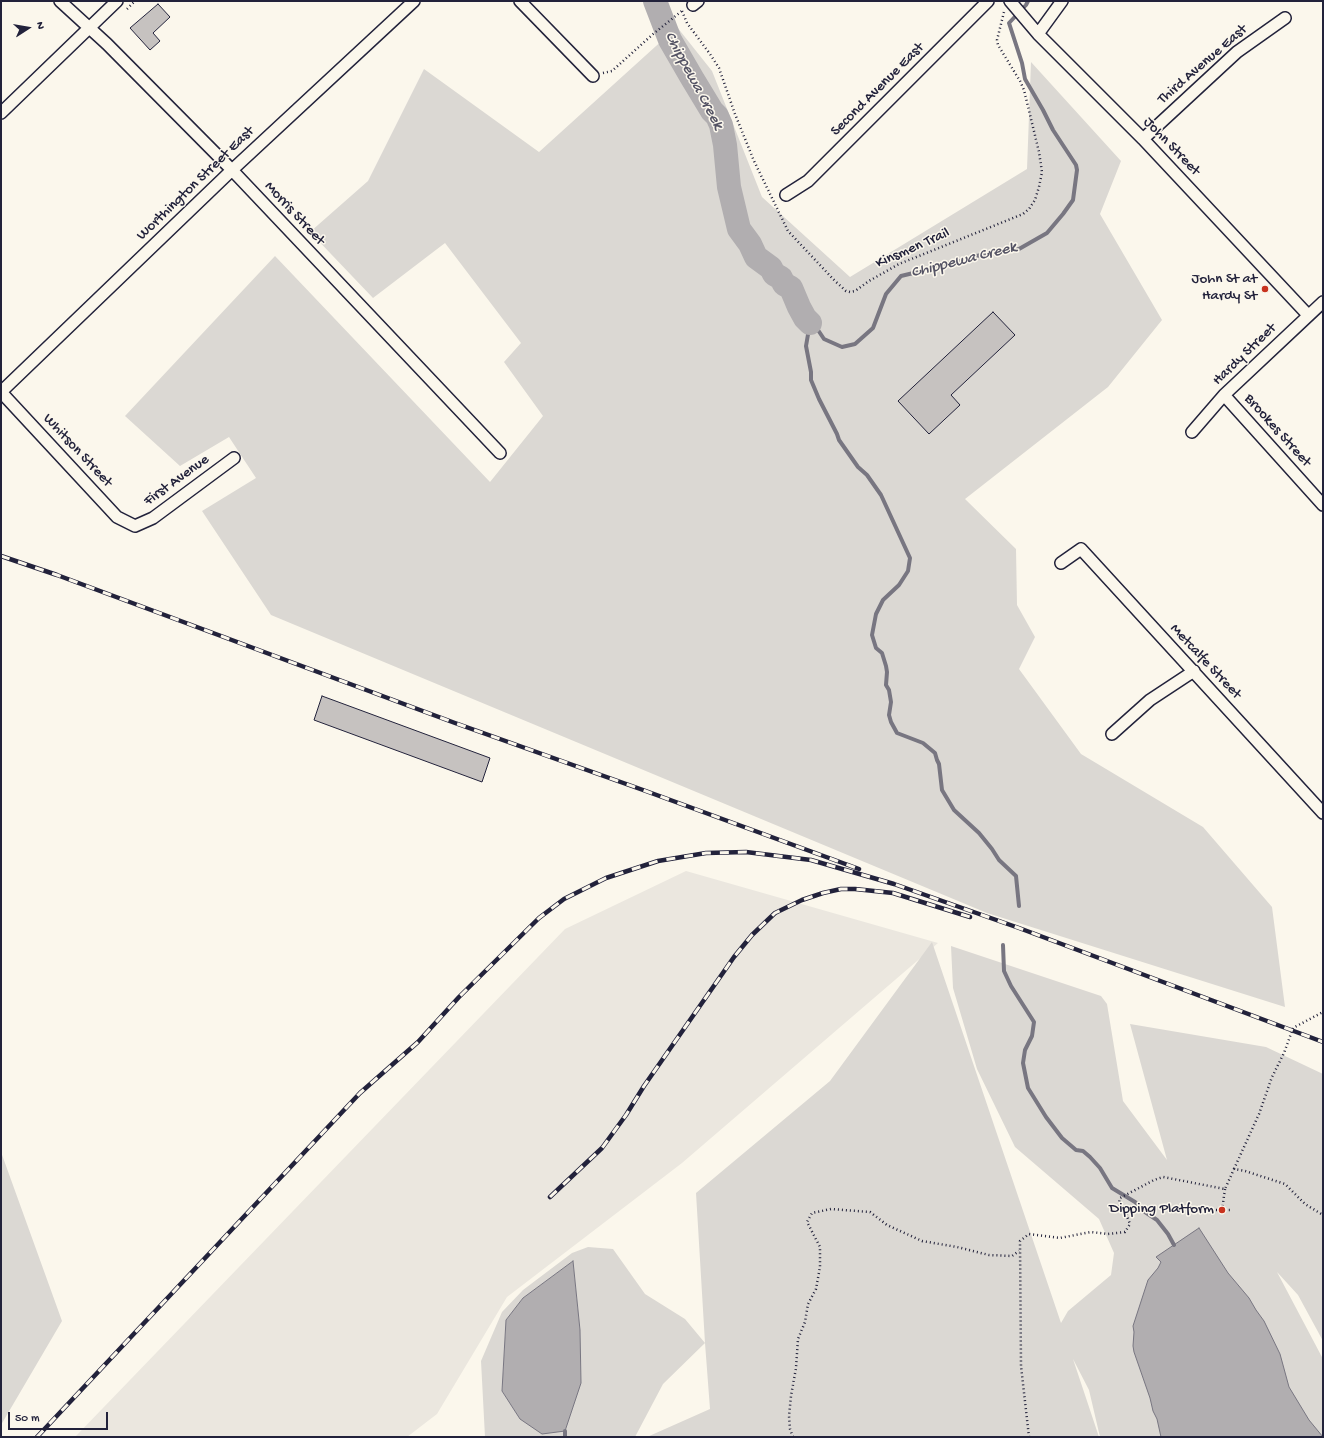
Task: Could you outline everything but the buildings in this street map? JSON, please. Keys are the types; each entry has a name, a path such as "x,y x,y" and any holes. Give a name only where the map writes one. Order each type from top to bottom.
{"street":[{"name":"Morris Street","path":"60,1 90,26 232,170 500,453"},
{"path":"1,113 117,1"},
{"name":"Worthington Street East","path":"1,392 232,170 414,1"},
{"path":"520,1 592,76"},
{"name":"Second Avenue East","path":"786,195 808,181 988,1"},
{"name":"John Street","path":"1010,1 1038,34 1143,139 1308,315"},
{"path":"1038,34 1062,1"},
{"name":"Third Avenue East","path":"1143,139 1237,52 1285,18"},
{"name":"Hardy Street","path":"1192,432 1224,395 1323,302"},
{"name":"Whitson Street","path":"1,392 117,517 135,526"},
{"name":"Brookes Street","path":"1224,395 1323,505"},
{"name":"First Avenue","path":"135,526 153,518 234,458"},
{"name":"Metcalfe Street","path":"1061,563 1081,549 1323,813"},
{"path":"1112,734 1150,700 1194,671"}],"path":[{"name":"Kinsmen Trail","path":"680,6 687,24 710,54 718,68 754,160 788,231 846,291 850,292 855,291 869,281 899,264 1023,214 1029,209 1035,200 1040,187 1042,172 1039,152 1024,90 998,45 997,36 1002,20"},
{"path":"592,76 612,71 682,10"},
{"path":"1222,1210 1225,1189 1259,1114 1272,1077 1284,1053 1293,1028 1323,1012"},
{"path":"1234,1170 1245,1171 1285,1184 1305,1204 1323,1215"},
{"path":"1029,1437 1021,1366 1020,1241 1029,1234 1060,1238 1091,1232 1108,1234 1125,1232 1130,1224 1125,1211 1119,1204 1120,1198 1154,1180 1163,1177 1225,1189"},
{"path":"793,1437 790,1429 789,1416 796,1368 798,1340 808,1304 816,1290 820,1267 820,1248 807,1222 812,1212 831,1209 870,1212 887,1225 922,1241 957,1247 989,1255 1012,1256 1019,1251"},
{"path":"1208,1210 1232,1210"}],"shaded area":[{"path":"677,27 712,71 762,197 850,277 1027,169 1031,62 1121,161 1100,214 1162,320 1108,387 965,499 1016,549 1017,605 1035,637 1019,669 1081,754 1203,827 1272,907 1285,1007 987,913 271,615 202,511 256,478 229,437 180,466 125,416 275,256 490,482 543,416 504,362 521,343 445,243 373,298 310,232 368,181 424,69 539,152"},
{"path":"686,871 938,943 682,1163 507,1297 437,1414 407,1437 75,1437 565,929"},
{"path":"932,942 1061,1323 1068,1311 1111,1275 1114,1253 1099,1219 1015,1147 977,1069 953,988 951,946 1101,996 1107,1004 1123,1101 1167,1160 1130,1024 1266,1047 1323,1074 1323,1341 1298,1295 1277,1272 1323,1359 1323,1437 1100,1437 1089,1390 1073,1359 1099,1437 647,1437 710,1409 696,1193 830,1081"},
{"path":"1,1152 62,1321 1,1425"},
{"path":"1199,1228 1228,1273 1249,1298 1264,1321 1280,1354 1289,1387 1309,1420 1323,1437 1161,1437 1157,1419 1134,1352 1133,1326 1148,1280 1161,1262 1156,1257"},
{"path":"588,1247 613,1249 645,1294 685,1319 705,1343 663,1384 635,1437 485,1437 481,1361 502,1312 523,1290 572,1253","holes":["573,1261 580,1330 581,1383 520,1419 502,1391 506,1320 523,1298"]},
{"path":"573,1261 580,1330 581,1383 565,1431 542,1434 520,1419 502,1391 506,1320 523,1298"}],"waterway":[{"name":"Chippewa Creek","path":"655,1 670,40 712,111 717,116 721,125 725,145 729,187 739,229 750,244 756,257 771,268 774,274 781,278 784,284 791,288 799,307 805,318 810,323"},
{"path":"1019,906 1016,876 999,860 979,833 954,810 942,790 939,764 935,753 923,743 897,733 891,722 889,715 891,702 889,690 886,685 886,666 882,653 876,648 872,635 876,614 883,600 899,585 908,571 910,558 881,495 867,475 858,467 839,440 811,380 806,346 810,323 816,327 824,339 842,347 855,344 873,328 886,294 901,276 930,269 935,266 971,259 976,256 1019,249 1047,233 1073,200 1077,170 1076,165 1053,130 1025,79 1022,63 1009,23 1028,1"},
{"path":"1003,945 1004,971 1011,986 1034,1022 1032,1036 1025,1050 1023,1063 1028,1088 1046,1117 1062,1138 1076,1150 1083,1151 1090,1157 1100,1168 1112,1188 1135,1202 1145,1212 1157,1220 1168,1234 1174,1245"},
{"path":"565,1431 565,1437"}],"railway":[{"path":"1,556 57,575 455,723 859,869"},
{"path":"37,1437 360,1093 418,1042 459,997 539,918 564,899 606,878 658,861 706,853 746,852 811,860 894,884 1019,928 1323,1042"},
{"path":"550,1197 602,1148 734,957 752,935 775,913 802,900 823,893 841,889 855,889 893,893 970,917"}],"place":[{"name":"John St at Hardy St","path":"1265,289"},
{"name":"Dipping Platform","path":"1222,1210"}]}
